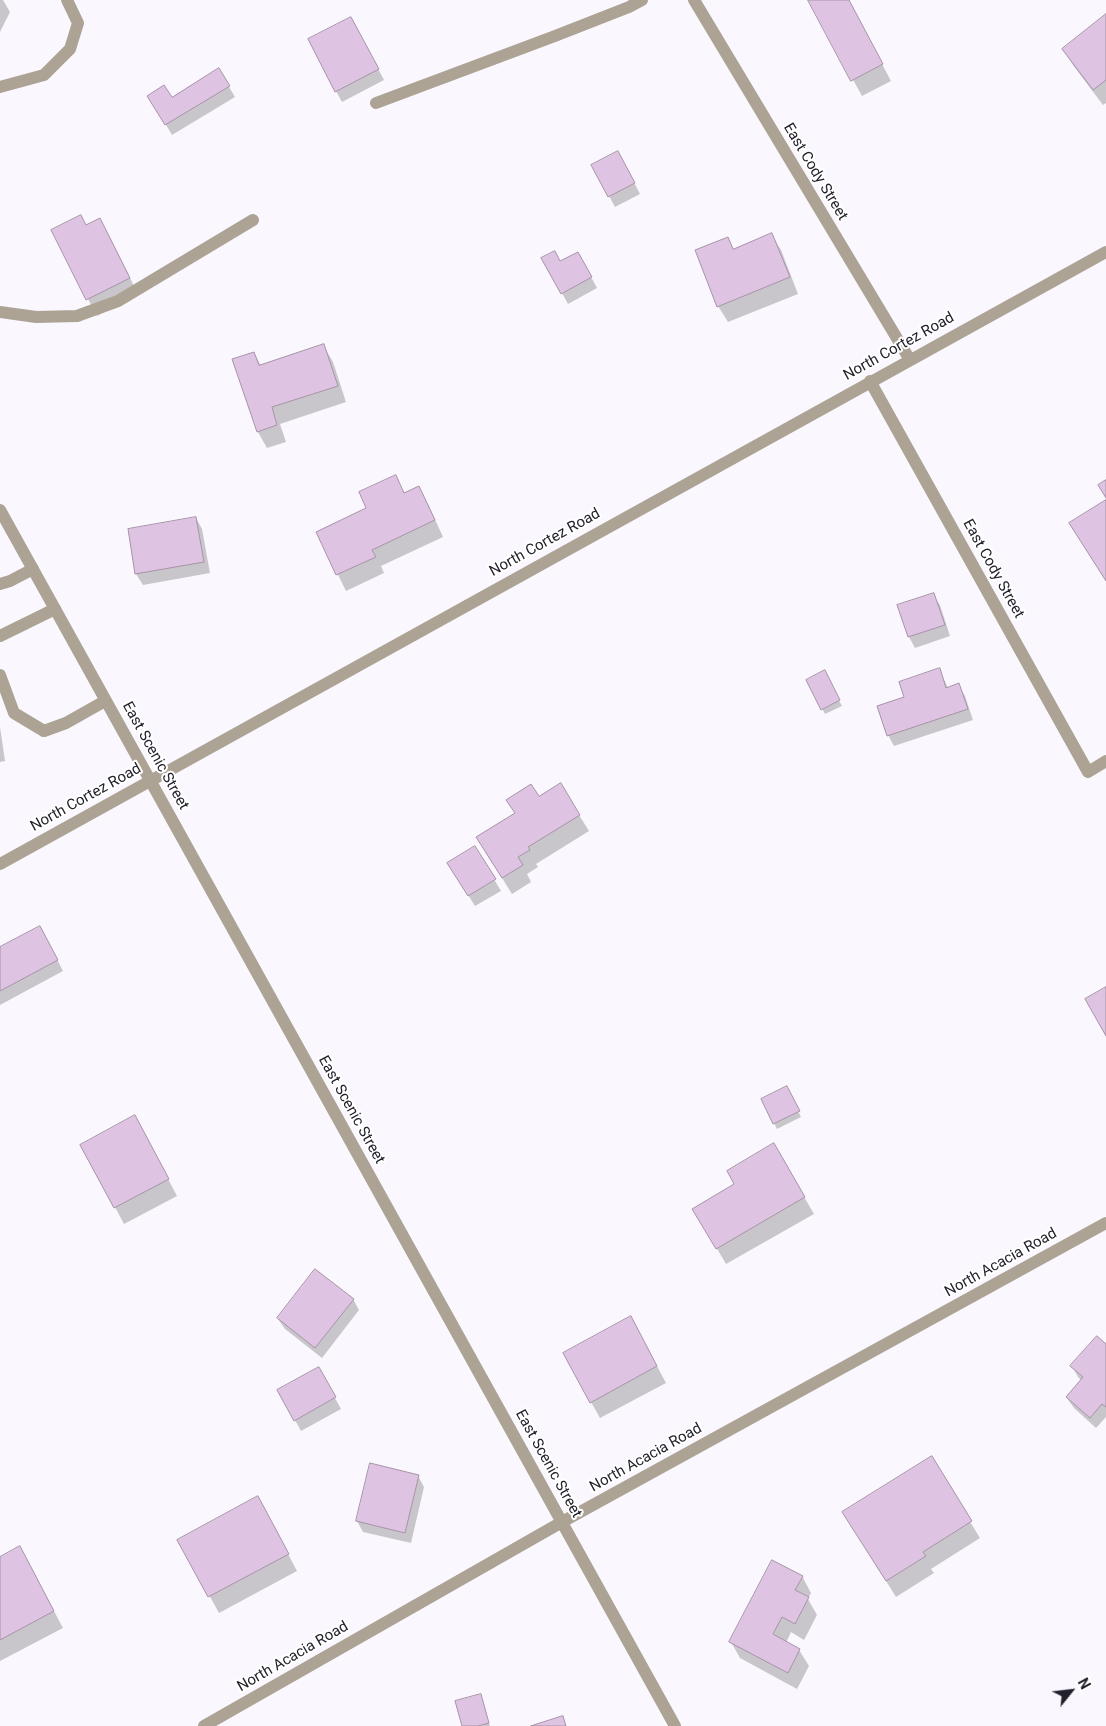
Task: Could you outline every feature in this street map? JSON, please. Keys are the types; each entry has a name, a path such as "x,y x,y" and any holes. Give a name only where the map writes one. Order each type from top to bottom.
{"street":[{"path":"0,87 44,74 70,49 78,23 67,0"},
{"path":"376,103 555,36 642,0"},
{"name":"East Cody Street","path":"694,0 910,360"},
{"path":"0,312 36,317 77,316 102,307 118,301 253,220"},
{"name":"North Cortez Road","path":"0,864 1106,252"},
{"name":"East Cody Street","path":"870,381 1088,772 1106,761"},
{"name":"East Scenic Street","path":"0,510 675,1726"},
{"path":"0,584 10,582 33,569"},
{"path":"0,636 55,609"},
{"path":"0,675 14,714 44,731 66,723 105,701"},
{"name":"North Acacia Road","path":"204,1726 562,1522 1106,1223"}],"building":[{"path":"808,0 849,0 883,64 851,81"},
{"path":"1106,14 1106,80 1093,90 1062,49"},
{"path":"351,17 379,69 335,92 308,39"},
{"path":"219,68 230,86 165,125 147,96 164,85 172,97"},
{"path":"618,151 635,183 608,197 591,165"},
{"path":"81,215 86,225 100,218 130,278 86,300 51,230"},
{"path":"772,233 790,277 717,307 695,250 728,237 733,249"},
{"path":"555,251 560,261 578,252 592,277 561,294 541,258"},
{"path":"324,344 338,386 272,407 277,425 257,432 232,359 254,352 259,365"},
{"path":"396,475 404,493 419,486 435,520 372,550 376,557 336,575 316,532 366,508 359,492"},
{"path":"1106,480 1106,498 1098,485"},
{"path":"1106,500 1106,581 1069,523"},
{"path":"196,517 204,562 135,574 128,529"},
{"path":"934,593 945,625 908,637 897,605"},
{"path":"940,668 946,688 959,683 968,709 887,736 877,706 904,697 899,682"},
{"path":"825,670 840,700 821,710 806,680"},
{"path":"561,783 580,815 528,847 530,850 518,857 523,865 502,878 476,837 515,813 506,800 531,784 539,796"},
{"path":"475,846 496,879 468,896 447,863"},
{"path":"40,926 58,960 0,991 0,947"},
{"path":"1106,987 1106,1036 1085,999"},
{"path":"787,1086 800,1111 773,1124 761,1099"},
{"path":"135,1115 169,1179 114,1208 80,1145"},
{"path":"774,1143 805,1197 716,1249 692,1209 734,1184 727,1171"},
{"path":"315,1269 354,1299 315,1348 277,1318"},
{"path":"631,1316 657,1366 590,1403 563,1353"},
{"path":"1097,1336 1106,1344 1106,1407 1102,1404 1090,1418 1066,1397 1083,1377 1070,1366"},
{"path":"319,1367 336,1397 294,1421 277,1390"},
{"path":"932,1456 972,1521 923,1552 926,1556 886,1581 842,1512"},
{"path":"370,1463 419,1475 405,1533 356,1521"},
{"path":"258,1496 289,1554 208,1597 177,1540"},
{"path":"20,1546 54,1611 0,1640 0,1557"},
{"path":"772,1560 803,1576 795,1590 809,1597 795,1624 782,1617 773,1634 800,1649 788,1673 729,1642"},
{"path":"481,1694 489,1723 478,1726 462,1726 455,1701"},
{"path":"563,1716 566,1726 531,1726"}]}
